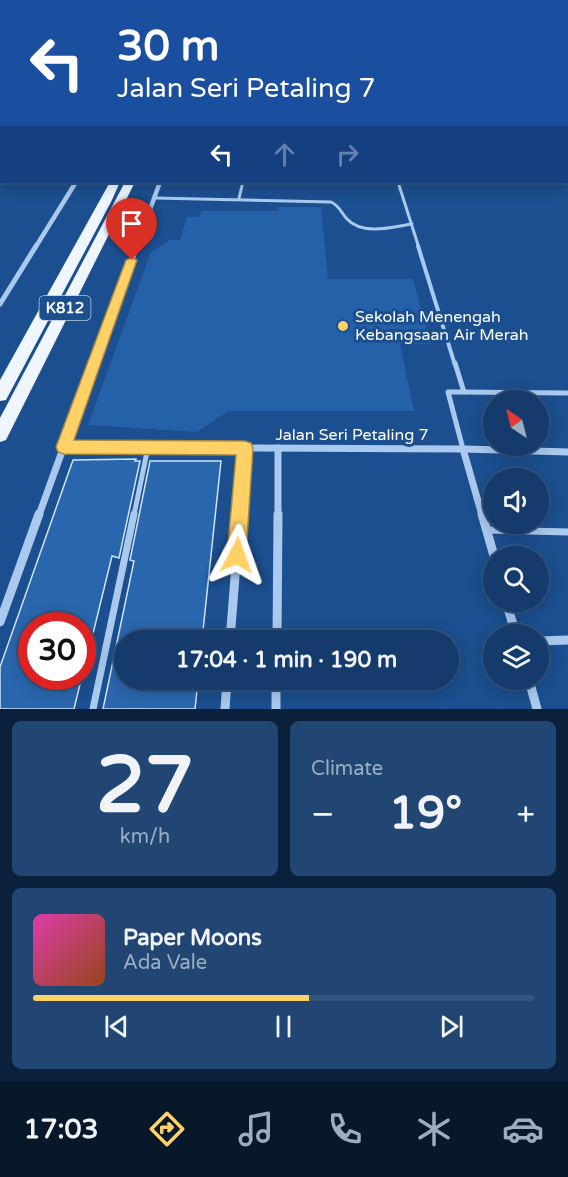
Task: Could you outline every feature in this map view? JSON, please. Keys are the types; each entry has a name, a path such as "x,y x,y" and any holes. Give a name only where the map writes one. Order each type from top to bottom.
{"main road":[{"name":"K812","path":"0,394 115,183"},
{"name":"K812","path":"0,435 129,183"}],"street":[{"path":"0,304 75,183"},
{"path":"0,622 160,183"},
{"name":"Jalan Seri Petaling 7","path":"64,447 463,449 568,452"},
{"path":"231,630 245,448"},
{"path":"277,630 278,448"},
{"path":"463,449 483,519"},
{"path":"549,640 568,640"},
{"path":"225,709 226,690"},
{"path":"276,690 276,709"},
{"path":"531,690 537,709"}],"lane":[{"path":"239,198 243,183"},
{"path":"398,183 464,392"},
{"path":"154,198 239,198 331,202 338,205 347,220 368,228 412,224"},
{"path":"463,449 448,392 568,393"},
{"path":"93,709 148,447"},
{"path":"549,532 568,532"}],"shaded area":[{"path":"279,207 321,207 328,279 413,279 431,344 400,344 414,411 229,411 197,432 88,425 151,252 170,240 180,240 187,217 200,217 201,211 279,211"}],"building":[{"path":"136,459 135,461 140,461 119,558 112,556 96,621 96,612 19,612 73,460"},
{"path":"150,461 221,461 203,630 120,630 134,561 130,560"},
{"path":"18,616 18,690 79,690 74,709 0,709 0,667"},
{"path":"114,656 114,690 197,690 195,709 103,709"}],"place":[{"name":"Sekolah Menengah Kebangsaan Air Merah","path":"343,326"}],"route":[{"path":"132,260 64,447 245,448 237,555"}]}
